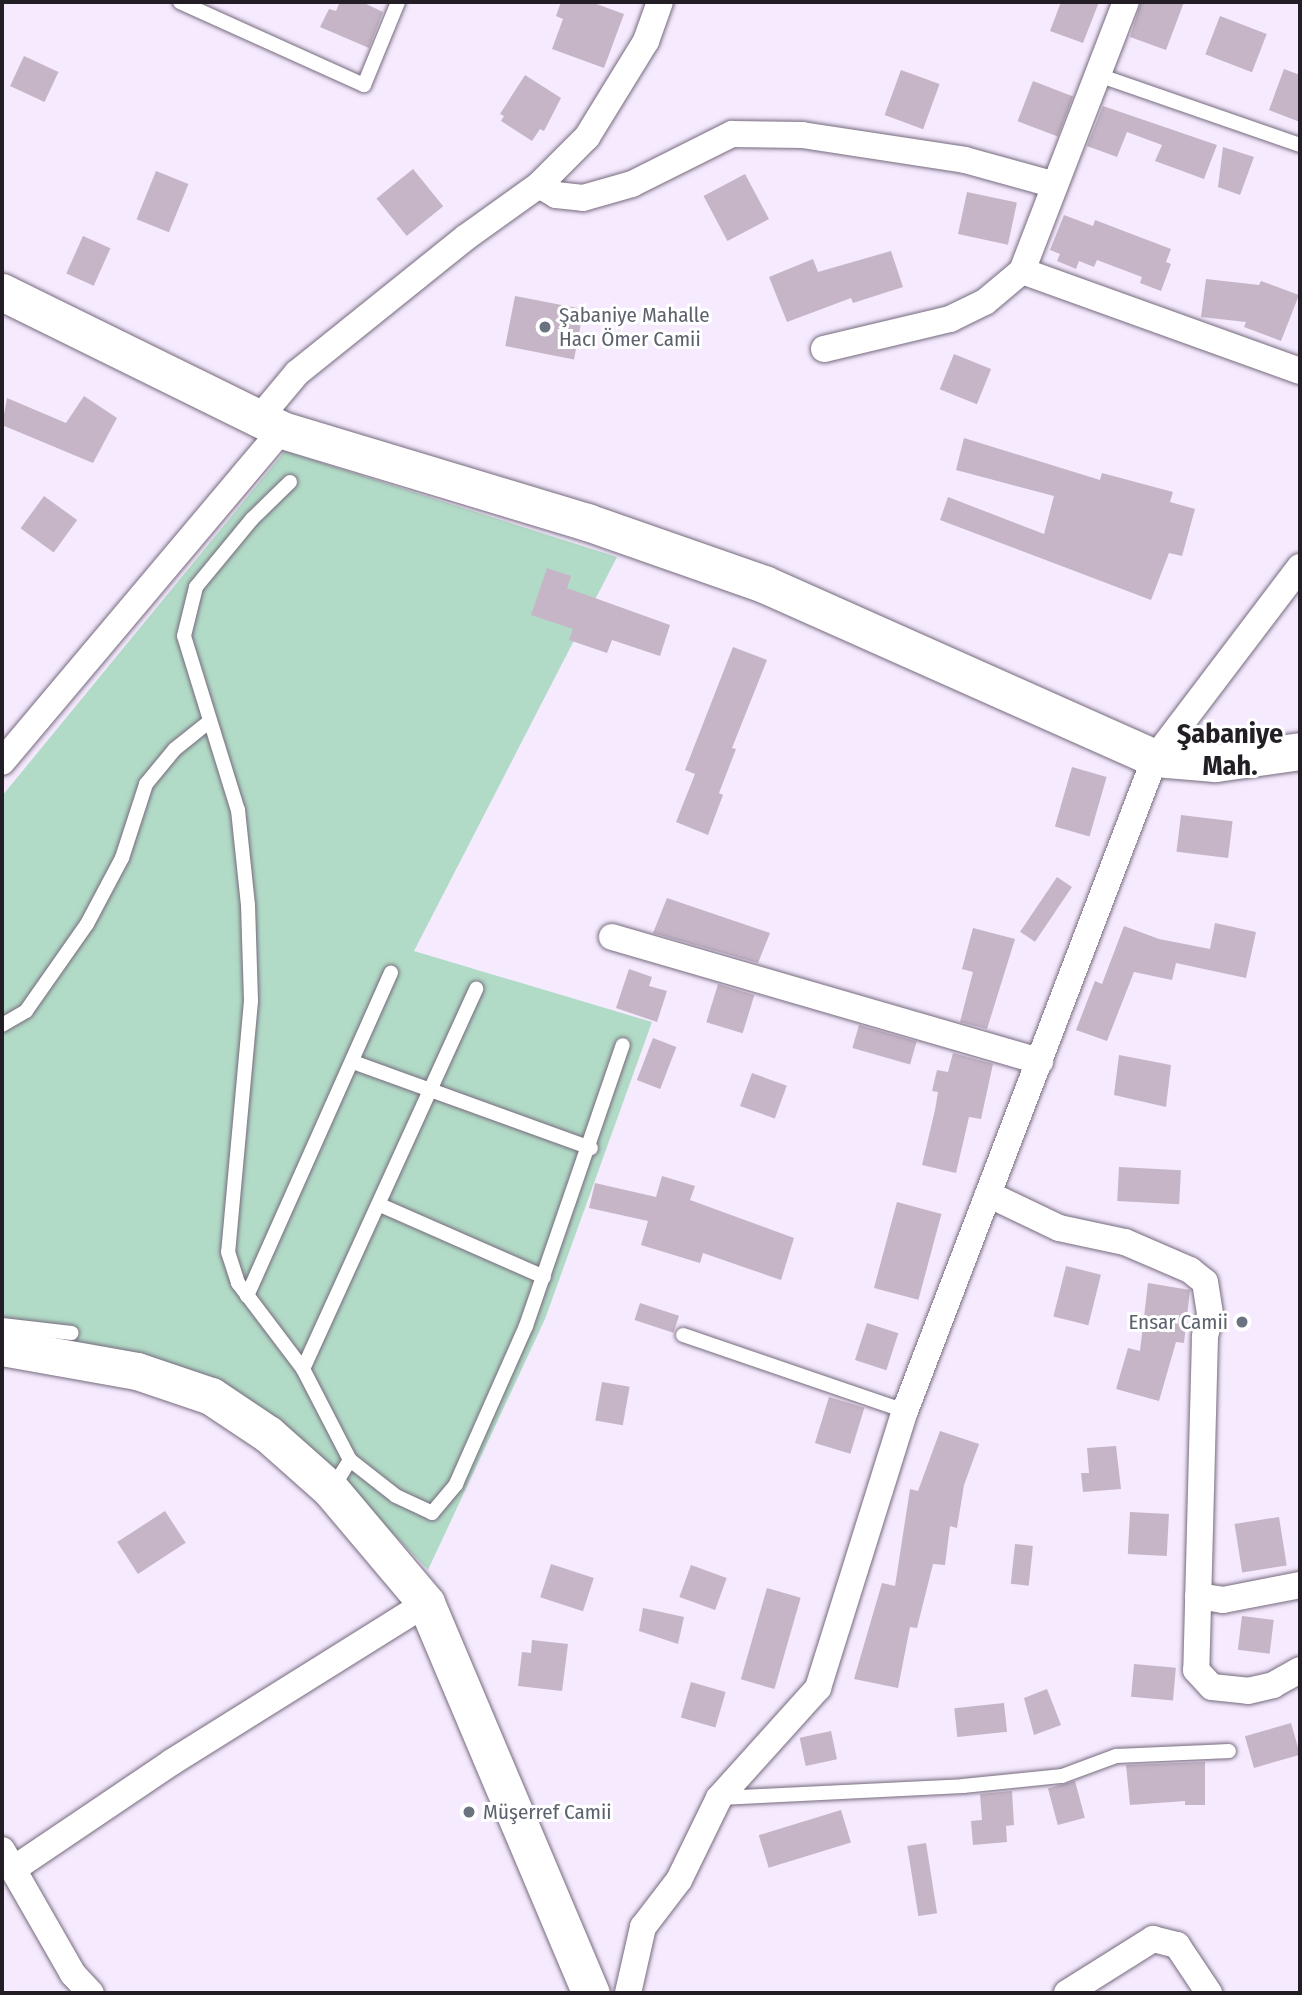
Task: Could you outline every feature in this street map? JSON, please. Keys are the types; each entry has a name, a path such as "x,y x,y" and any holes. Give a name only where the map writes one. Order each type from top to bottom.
{"street":[{"path":"2,762 271,423 297,373 465,238 539,185 587,137 646,41 660,2"},
{"path":"824,349 950,319 985,302 1022,271 1126,2"},
{"path":"539,185 556,195 583,198 632,184 732,134 802,135 965,160 1055,185"},
{"path":"1022,271 1300,371"},
{"path":"2,292 271,423 587,522 764,584 1154,758 1215,763 1300,751"},
{"path":"628,1993 643,1927 679,1880 719,1798 818,1688 905,1411 1154,758 1300,567"},
{"path":"612,937 1040,1061"},
{"path":"989,1195 1059,1228 1125,1242 1190,1270 1205,1282 1210,1315 1205,1336 1198,1596 1193,1649 1196,1670 1204,1682 1227,1690 1248,1691 1273,1685 1300,1670"},
{"path":"2,1347 137,1371 211,1396 268,1434 341,1475 426,1603 591,1993"},
{"path":"1198,1596 1223,1600 1300,1585"},
{"path":"91,1993 74,1974 8,1859 172,1762 426,1603"},
{"path":"1067,1993 1153,1938 1177,1945 1209,1993"}],"lane":[{"path":"180,2 364,85 398,2"},
{"path":"1098,75 1300,145"},
{"path":"290,482 252,519 196,587 184,636 238,810 248,905 251,1002 228,1252 247,1296 303,1369 341,1475 432,1513 456,1484 491,1414 544,1277 591,1148 623,1045"},
{"path":"2,1025 26,1011 87,924 122,858 146,784 175,749 210,721"},
{"path":"247,1296 354,1062 391,973"},
{"path":"303,1369 380,1205 476,989"},
{"path":"354,1062 591,1148"},
{"path":"380,1205 544,1277"},
{"path":"2,1325 72,1333"},
{"path":"683,1335 905,1411"},
{"path":"719,1798 803,1798 963,1786 1062,1776 1116,1756 1229,1751"}],"green space":[{"path":"285,451 617,557 414,951 652,1022 545,1319 428,1570 324,1462 262,1415 2,1343 2,796"}],"building":[{"path":"340,2 362,2 383,12 369,48 320,27 329,9 336,11"},
{"path":"561,2 591,2 624,14 604,68 552,49 563,19 556,16"},
{"path":"1061,2 1099,2 1083,43 1050,31"},
{"path":"1141,2 1184,2 1166,50 1130,37"},
{"path":"1220,16 1267,34 1252,72 1205,54"},
{"path":"24,56 58,72 44,102 10,86"},
{"path":"1284,69 1300,75 1300,122 1269,110"},
{"path":"901,70 940,84 923,129 885,115"},
{"path":"525,75 561,98 544,131 540,129 532,141 501,121 504,116 500,114"},
{"path":"1033,81 1073,96 1058,137 1018,121"},
{"path":"1103,106 1217,145 1204,179 1155,161 1162,145 1127,132 1117,157 1087,146"},
{"path":"1223,147 1254,157 1240,195 1218,187"},
{"path":"413,169 443,206 407,236 376,199"},
{"path":"156,171 188,184 169,232 137,219"},
{"path":"745,174 769,219 727,241 704,196"},
{"path":"967,192 1017,203 1008,245 958,234"},
{"path":"1064,215 1093,226 1095,220 1171,249 1166,262 1171,264 1161,291 1140,283 1142,277 1097,260 1094,267 1079,261 1076,269 1057,261 1060,254 1050,250"},
{"path":"83,236 110,248 94,286 66,273"},
{"path":"891,251 903,287 853,303 851,298 787,322 769,277 813,259 818,272"},
{"path":"1206,279 1259,285 1261,281 1299,295 1281,341 1244,327 1246,322 1201,317"},
{"name":"Şabaniye Mahalle Hacı Ömer Camii","path":"515,296 584,309 574,359 505,346"},
{"path":"954,354 991,369 977,404 940,389"},
{"path":"84,396 117,418 93,463 2,425 7,398 66,423"},
{"path":"964,438 1100,480 1102,473 1173,492 1170,502 1195,509 1182,556 1169,553 1151,600 940,520 948,497 1044,534 1054,496 956,470"},
{"path":"44,496 77,520 54,552 20,528"},
{"path":"547,568 571,576 567,588 670,625 660,656 612,640 607,653 569,640 573,629 531,615"},
{"path":"733,647 767,660 732,748 736,749 719,793 723,795 708,835 676,822 695,774 685,770"},
{"path":"1072,767 1107,777 1090,837 1055,827"},
{"path":"1181,815 1233,821 1228,858 1176,852"},
{"path":"1057,877 1072,887 1035,942 1020,932"},
{"path":"667,898 770,933 758,963 653,933"},
{"path":"1215,923 1256,932 1246,978 1176,963 1172,980 1134,972 1107,1041 1076,1030 1095,981 1102,984 1124,926 1159,939 1210,949"},
{"path":"973,928 1015,939 987,1029 960,1022 973,972 962,969"},
{"path":"629,969 652,977 649,986 667,991 657,1022 616,1008"},
{"path":"718,984 754,995 743,1033 706,1022"},
{"path":"859,1025 917,1042 910,1065 852,1048"},
{"path":"653,1038 676,1047 660,1089 637,1080"},
{"path":"953,1053 993,1064 981,1119 969,1117 956,1173 922,1165 938,1092 932,1091 937,1070 948,1072"},
{"path":"1119,1055 1171,1065 1166,1107 1114,1095"},
{"path":"752,1073 787,1086 775,1119 740,1106"},
{"path":"1119,1167 1181,1170 1179,1204 1117,1201"},
{"path":"662,1176 695,1186 690,1200 794,1238 781,1280 703,1253 700,1263 641,1245 648,1221 589,1208 595,1183 656,1197"},
{"path":"897,1202 941,1214 918,1300 874,1288"},
{"path":"1066,1266 1101,1275 1088,1325 1053,1316"},
{"path":"1148,1283 1190,1290 1184,1343 1176,1342 1159,1401 1116,1389 1128,1348 1140,1351"},
{"path":"640,1303 679,1316 673,1333 634,1320"},
{"path":"867,1323 898,1333 886,1370 855,1360"},
{"path":"602,1382 630,1387 623,1425 595,1420"},
{"path":"829,1397 864,1408 850,1454 815,1443"},
{"path":"940,1431 979,1444 964,1485 957,1528 950,1526 945,1565 933,1564 917,1628 910,1627 898,1688 854,1679 882,1583 895,1586 910,1489 918,1491"},
{"path":"1116,1446 1121,1489 1083,1492 1081,1473 1089,1473 1087,1448"},
{"path":"165,1511 186,1543 138,1574 117,1542"},
{"path":"1130,1512 1169,1514 1167,1556 1128,1554"},
{"path":"1279,1517 1287,1565 1242,1572 1235,1524"},
{"path":"1015,1544 1033,1546 1029,1586 1011,1584"},
{"path":"551,1564 594,1578 583,1611 540,1597"},
{"path":"691,1565 727,1578 715,1610 679,1597"},
{"path":"767,1588 801,1598 774,1689 741,1679"},
{"path":"643,1608 684,1617 678,1644 639,1631"},
{"path":"1242,1616 1274,1620 1270,1654 1238,1650"},
{"path":"532,1640 568,1644 562,1691 518,1686 522,1652 531,1653"},
{"path":"1134,1664 1176,1668 1173,1701 1131,1697"},
{"path":"691,1682 726,1692 715,1727 681,1718"},
{"path":"1047,1689 1061,1725 1034,1735 1024,1698"},
{"path":"1004,1703 1007,1732 957,1737 954,1708"},
{"path":"1291,1723 1300,1755 1254,1768 1245,1736"},
{"path":"831,1731 837,1759 806,1766 800,1738"},
{"path":"1205,1762 1205,1805 1185,1805 1185,1801 1130,1805 1126,1765"},
{"path":"1075,1781 1085,1818 1058,1825 1048,1788"},
{"path":"1012,1791 1014,1825 1006,1826 1007,1842 973,1845 971,1821 982,1820 980,1794"},
{"path":"841,1810 851,1843 769,1868 759,1835"},
{"path":"926,1843 937,1913 918,1916 907,1846"}],"place":[{"name":"Şabaniye Mahalle Hacı Ömer Camii","path":"545,327"},
{"name":"Ensar Camii","path":"1242,1322"},
{"name":"Müşerref Camii","path":"469,1812"}],"district":[{"name":"Şabaniye Mah.","path":"1230,750"}]}
